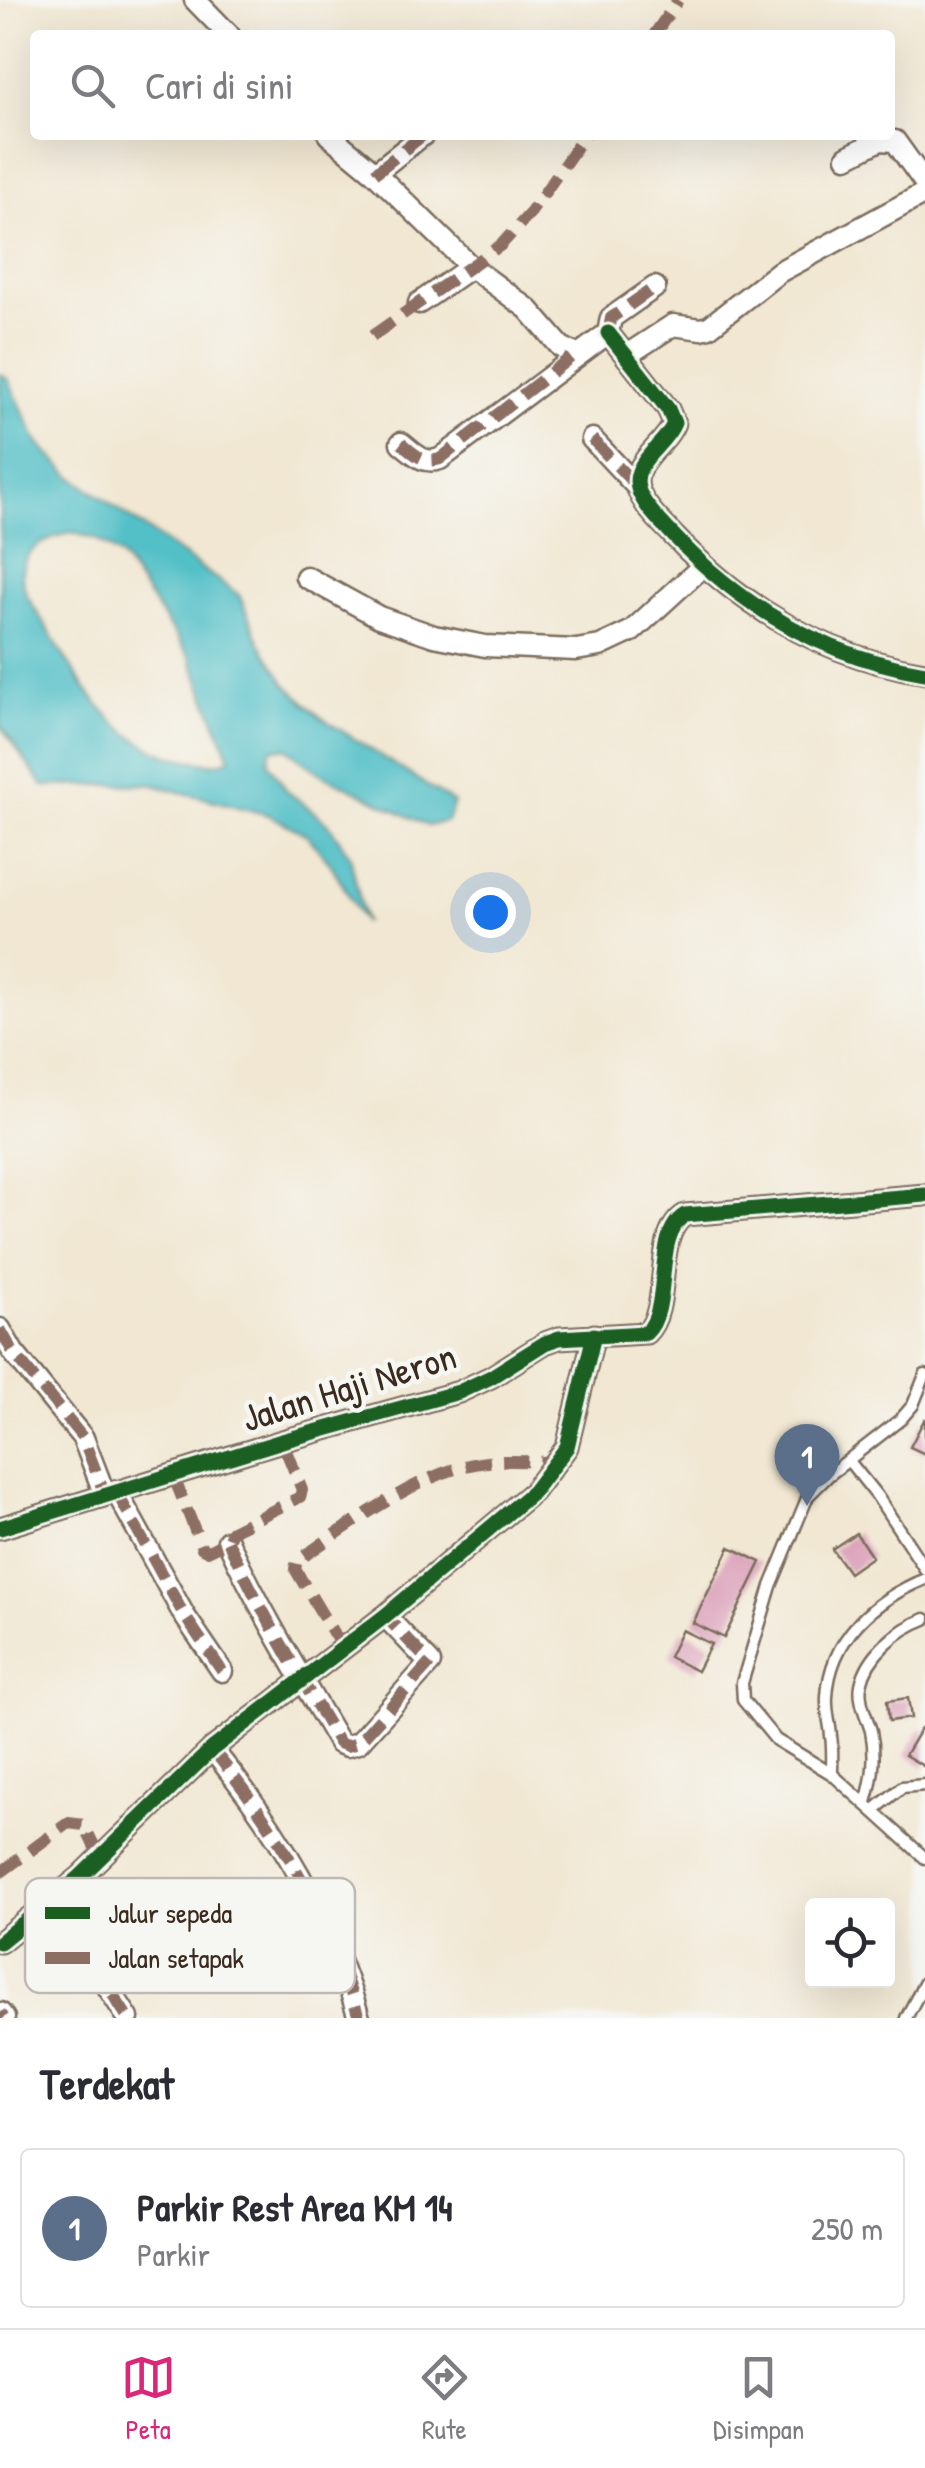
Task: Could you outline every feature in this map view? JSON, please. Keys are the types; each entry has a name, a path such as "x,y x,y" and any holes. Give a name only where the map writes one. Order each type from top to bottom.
{"street":[{"path":"196,0 224,30"},
{"path":"334,140 375,173 470,266 528,310 561,347 576,354"},
{"path":"375,173 418,140"},
{"path":"846,157 880,140 895,142 925,183"},
{"path":"627,354 672,325 702,330 709,327 780,272 925,193"},
{"path":"418,303 470,266"},
{"path":"401,443 421,459 440,459 608,332 610,318 655,286"},
{"path":"608,332 668,409 674,423 663,444 638,472 638,488"},
{"path":"592,438 638,488 664,526 703,566 766,615 818,643 857,658 925,673"},
{"path":"306,576 378,616 434,636 485,646 576,650 600,646 632,630 703,566"},
{"name":"Jalan Haji Neron","path":"0,1528 458,1392 559,1338 638,1336 652,1327 671,1229 678,1218 694,1213 925,1195"},
{"path":"0,1329 82,1438 110,1493 222,1671"},
{"path":"76,1878 212,1749 385,1616 511,1513 549,1474 567,1447 594,1336"},
{"path":"228,1541 251,1592 302,1680 339,1742 347,1746 358,1743 430,1662 385,1616"},
{"path":"212,1749 291,1857 302,1878"},
{"path":"0,1942 25,1922"},
{"path":"112,1993 128,2018"},
{"path":"350,1993 359,2018"}],"lane":[{"path":"925,1375 902,1420 808,1496 772,1586 742,1683 743,1700 776,1740 832,1774 925,1858"},
{"path":"849,1461 925,1569"},
{"path":"832,1774 827,1699 837,1658 862,1617 878,1602 925,1579"},
{"path":"870,1806 874,1750 860,1686 885,1644 925,1619"},
{"path":"870,1806 902,1787 925,1785"},
{"path":"906,2018 925,1982"}],"water":[{"path":"0,374 8,379 38,443 70,475 239,595 260,643 285,683 319,716 454,803 447,821 428,826 319,773 286,748 271,749 268,762 287,791 328,823 350,856 365,923 330,863 307,835 269,815 150,784 43,786 0,725","holes":["71,532 96,539 121,556 190,657 230,758 213,763 168,755 124,731 89,694 33,607 22,574 30,552"]}],"building":[{"path":"925,1418 925,1454 910,1447"},
{"path":"856,1533 872,1557 849,1573 832,1549"},
{"path":"730,1547 761,1562 724,1638 693,1623"},
{"path":"682,1630 711,1644 697,1671 669,1657"},
{"path":"908,1698 911,1718 889,1721 887,1701"},
{"path":"921,1728 925,1730 925,1767 905,1755"}],"marked path":[{"path":"657,30 678,0"},
{"path":"375,173 417,140"},
{"path":"372,336 501,245 531,212 581,140"},
{"path":"608,333 611,318 655,287"},
{"path":"401,443 424,459 440,459 575,354"},
{"path":"592,439 638,488"},
{"path":"0,1329 13,1352 83,1438 105,1495"},
{"path":"173,1475 202,1548 208,1551 228,1541 232,1531 300,1497 302,1490 282,1441"},
{"path":"343,1649 295,1569 297,1561 361,1517 433,1477 489,1462 557,1462"},
{"path":"116,1491 184,1615 222,1671"},
{"path":"228,1541 295,1668 339,1743 347,1746 358,1743 430,1663 385,1616"},
{"path":"212,1749 259,1811 300,1878"},
{"path":"0,1873 68,1823 84,1825 100,1858"},
{"path":"112,1993 128,2018"},
{"path":"351,1993 359,2018"},
{"path":"0,2013 4,2018"}],"cycle path":[{"path":"608,333 668,409 674,423 644,462 637,479 640,494 659,520 701,563 788,626 853,655 925,673"},
{"path":"0,1528 282,1441 459,1392 559,1338 646,1333 659,1307 669,1238 685,1215 925,1195"},
{"path":"79,1878 212,1749 385,1616 533,1492 567,1447 594,1335"},
{"path":"0,1942 25,1922"}],"place":[{"name":"Parkir Rest Area KM 14","path":"807,1506"}]}
